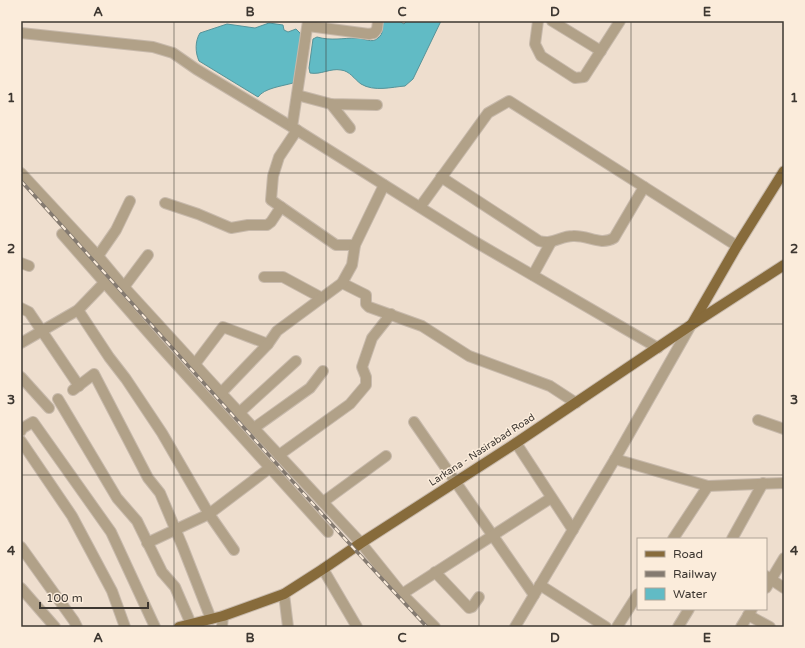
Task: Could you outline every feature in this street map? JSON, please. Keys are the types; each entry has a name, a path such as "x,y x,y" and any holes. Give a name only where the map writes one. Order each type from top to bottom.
{"main road":[{"path":"691,325 737,246 784,171"},
{"name":"Larkana - Nasirabad Road","path":"179,627 223,616 284,594 323,569 360,542 516,443 691,325 784,265"}],"street":[{"path":"354,246 336,245 271,200 273,176 279,157 294,128 297,95 308,24 370,34 377,29 378,21"},
{"path":"538,21 535,44 541,56 575,78 584,77 620,21"},
{"path":"552,21 601,51"},
{"path":"21,33 153,46 173,53 196,69 294,128 472,240 658,348"},
{"path":"297,95 331,104 377,105"},
{"path":"420,207 488,113 509,101 737,246"},
{"path":"331,104 350,128"},
{"path":"21,174 98,256 124,287 221,393 360,542 402,594 434,627"},
{"path":"441,177 539,241 551,242 572,235 584,236 601,241 608,241 614,238 644,187"},
{"path":"221,393 268,344 277,331 342,283 352,265 354,246 384,185"},
{"path":"98,256 116,230 130,201"},
{"path":"165,203 198,214 231,228 248,225 267,225 271,222 281,207"},
{"path":"62,234 104,283 328,532"},
{"path":"533,275 551,242"},
{"path":"124,287 148,255"},
{"path":"264,277 283,277 322,298"},
{"path":"21,343 78,310 104,283"},
{"path":"342,283 366,295 366,304 369,307 422,326 469,356 550,386 576,403"},
{"path":"21,308 28,312 42,331 76,388 94,374 148,478 160,494 176,530 211,619"},
{"path":"78,310 162,433 209,514 234,550"},
{"path":"279,455 350,404 366,385 366,376 362,367 372,338 391,314"},
{"path":"515,627 615,459 691,325"},
{"path":"195,364 223,327 268,344"},
{"path":"240,412 296,361"},
{"path":"254,428 310,388 322,371"},
{"path":"21,377 49,408"},
{"path":"58,399 118,498 137,521 162,572 175,587 191,624"},
{"path":"758,420 784,429"},
{"path":"21,431 21,429 33,422 111,532 155,627"},
{"path":"414,422 534,595"},
{"path":"21,441 72,516 112,591 125,627"},
{"path":"516,443 573,530"},
{"path":"322,502 386,456"},
{"path":"615,459 708,486 784,483"},
{"path":"148,543 209,514 271,467"},
{"path":"733,538 763,483"},
{"path":"675,538 708,486"},
{"path":"402,594 551,498"},
{"path":"21,547 77,627"},
{"path":"784,558 768,581 784,588"},
{"path":"323,569 357,627"},
{"path":"435,572 469,608 472,607 479,597"},
{"path":"540,585 606,627"},
{"path":"21,588 54,627"},
{"path":"284,594 288,627"},
{"path":"617,627 637,596"},
{"path":"678,627 688,610"},
{"path":"741,627 750,612 770,627"},
{"path":"222,627 223,616"}],"water":[{"path":"382,21 399,21 404,24 407,21 441,21 413,79 405,86 372,88 361,84 349,74 341,70 310,73 309,68 313,39 317,37 332,39 357,38 373,41 376,40 381,34"},
{"path":"269,23 283,25 284,30 288,32 296,29 303,38 298,75 293,83 269,89 258,97 199,61 196,47 197,39 200,33 227,24 255,28"}],"railway":[{"path":"21,181 324,517 427,627"}]}
